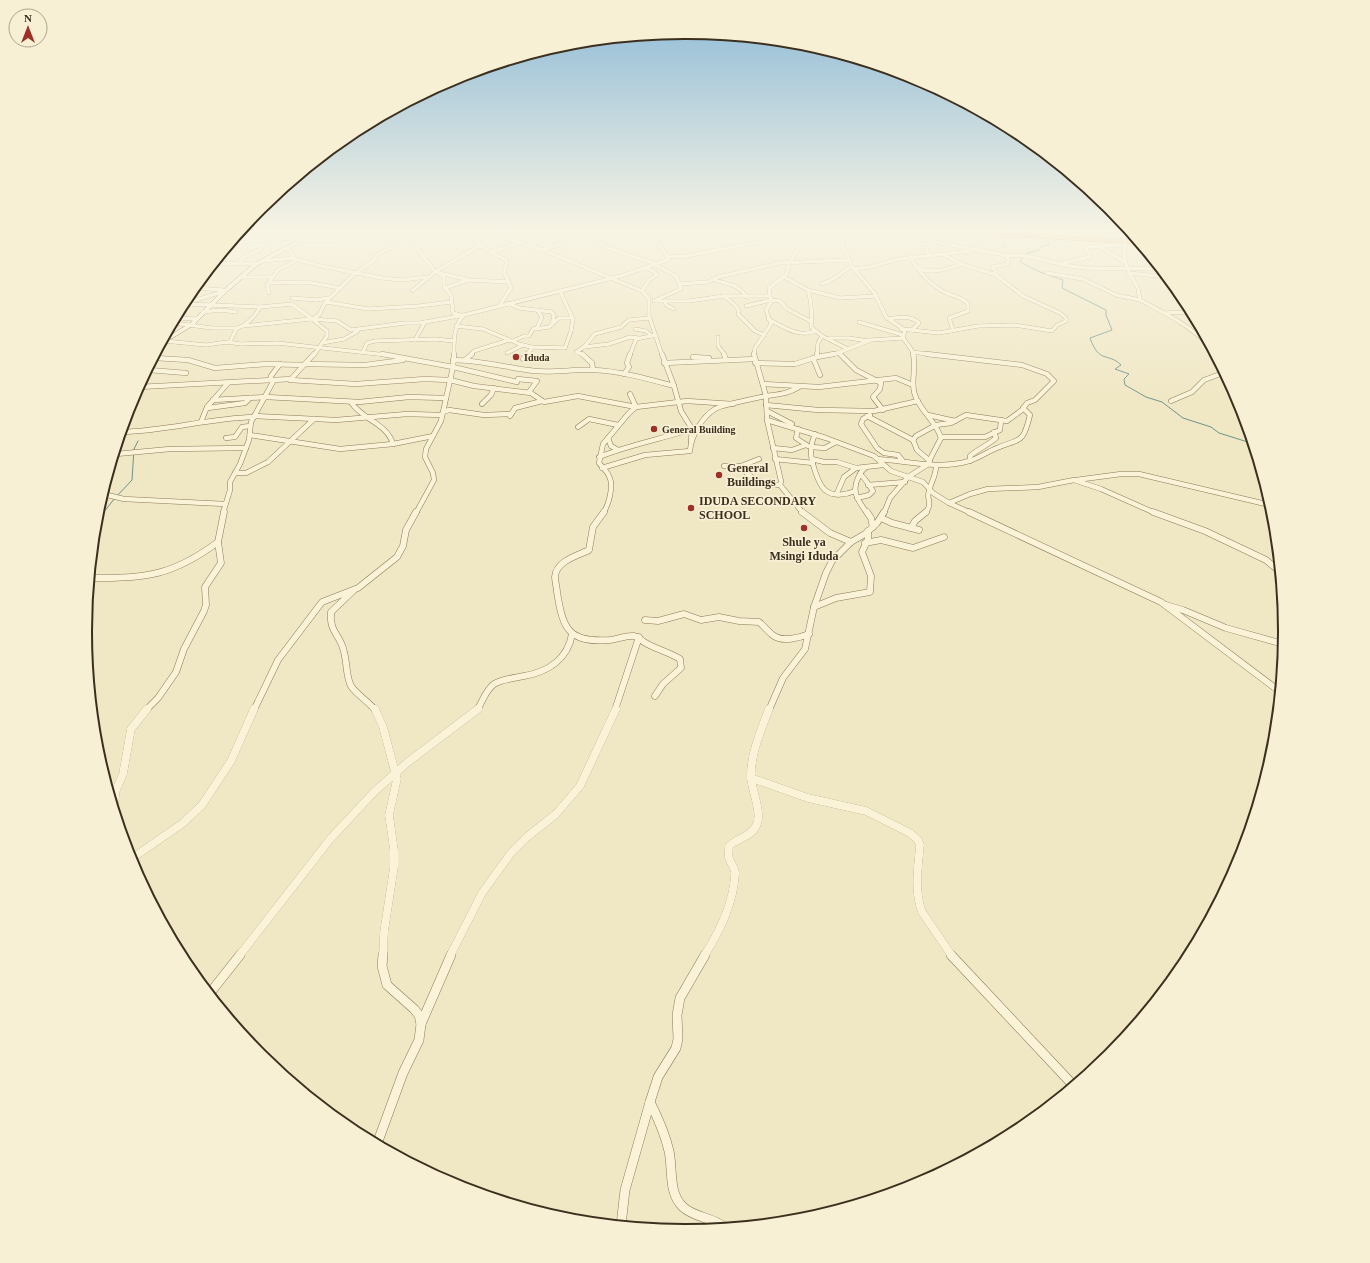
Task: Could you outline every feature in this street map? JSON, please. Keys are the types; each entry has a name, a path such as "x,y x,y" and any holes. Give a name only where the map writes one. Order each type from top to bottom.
{"street":[{"path":"202,288 226,290"},
{"path":"172,334 189,326 229,288"},
{"path":"268,288 269,293"},
{"path":"312,319 319,314 321,308 340,288"},
{"path":"412,291 416,288"},
{"path":"445,288 450,294 453,313 464,315"},
{"path":"500,305 511,288"},
{"path":"179,324 216,329 238,328 243,326 312,319 337,322 344,325 349,330 363,329 405,323 425,322 464,315 572,288"},
{"path":"602,468 644,455 690,451 692,429 681,410 674,386 654,336 650,318 651,302 642,291 635,288"},
{"path":"651,302 681,288"},
{"path":"740,288 746,297"},
{"path":"770,288 770,298 766,310 770,325 755,348 755,361 766,396 767,420 781,481 780,485 789,497 824,531 835,537 851,542"},
{"path":"804,288 841,298 876,296"},
{"path":"870,288 876,296 888,320 905,330 903,337"},
{"path":"939,288 961,298 968,304 968,311 949,318 953,329 950,331"},
{"path":"901,329 939,333 978,326 1020,325 1053,331 1057,326 1066,321 1066,318 1059,312 1023,296 1013,288"},
{"path":"1101,288 1115,295 1140,300 1165,313 1198,336"},
{"path":"1138,288 1140,300"},
{"path":"193,300 226,290"},
{"path":"808,290 812,303 810,308 812,315 811,327 822,336 848,349"},
{"path":"456,326 483,329 523,345 533,347 565,348 571,331 572,318 560,291"},
{"path":"665,296 666,305 674,309"},
{"path":"651,302 689,301 724,296 770,298 782,302 787,309 812,322"},
{"path":"724,296 735,305 739,311 738,314 752,329 764,335"},
{"path":"292,298 317,300 331,297"},
{"path":"746,306 770,298"},
{"path":"326,302 368,309 422,306 452,302"},
{"path":"508,303 517,308 552,312 554,316 552,325"},
{"path":"191,304 260,306 293,304 328,332 328,336 313,356 290,380"},
{"path":"243,326 257,313 260,306"},
{"path":"203,312 220,310 236,312"},
{"path":"536,329 542,317 537,310"},
{"path":"1165,313 1184,312"},
{"path":"421,1024 419,1015 414,1009 388,985 382,966 384,932 394,867 394,850 388,821 391,802 397,783 395,774 384,727 377,712 370,703 356,692 350,684 344,650 330,623 331,612 358,588 375,576 400,553 406,530 434,480 433,472 425,452 427,444 438,429 444,412 453,364 456,326 464,315"},
{"path":"182,318 196,319"},
{"path":"467,360 474,351 524,336 529,336 533,329 545,329 559,318 572,318"},
{"path":"593,370 592,363 584,355 576,353 584,347 594,334 621,327 629,320 650,318"},
{"path":"888,320 895,318 913,319 919,323 912,330"},
{"path":"768,319 801,334 816,332"},
{"path":"415,340 425,322"},
{"path":"622,1220 625,1190 650,1102 658,1077 676,1048 678,1039 677,1015 680,998 692,974 714,941 728,906 735,875 734,866 729,858 729,846 734,841 746,836 758,825 759,820 751,778 752,763 768,709 780,683 803,652 809,634 814,607 829,567 851,542 871,529 881,518 890,498 907,480 928,463 941,438 936,425 918,401 913,385 915,363 913,352 903,337 859,322"},
{"path":"230,342 238,328"},
{"path":"322,343 344,339 363,329"},
{"path":"635,329 646,331 654,336"},
{"path":"584,347 609,344 630,337 638,338 654,336"},
{"path":"820,374 815,358 818,343 822,336"},
{"path":"718,337 718,346 725,355 726,360"},
{"path":"692,357 755,361 775,364 795,364 839,353 868,341 903,337"},
{"path":"624,374 629,367 627,363 633,344 638,338"},
{"path":"828,338 851,338 868,341"},
{"path":"363,352 368,342 438,339 454,341"},
{"path":"169,341 206,345 230,342 240,344 277,343 363,352 410,360 453,364 499,378 517,381 537,381 529,392"},
{"path":"507,353 523,345"},
{"path":"523,359 533,347"},
{"path":"913,352 1019,365 1041,370 1054,380 1035,400 1027,403 1008,420 1001,421 967,415 955,421 936,425 916,436 913,440"},
{"path":"839,353 856,370 881,383 881,387 873,397 883,410"},
{"path":"160,358 188,360 215,368 280,364 365,365 410,360"},
{"path":"453,364 467,360 524,370 561,372 593,370 624,374 674,386"},
{"path":"664,363 726,360"},
{"path":"116,794 123,774 129,733 136,721 158,698 176,672 184,649 205,607 205,587 220,566 221,560 218,542 224,504 230,490 231,479 240,464 250,435 250,426 254,416 266,397 272,380 271,376 280,364"},
{"path":"486,368 490,364"},
{"path":"499,378 506,368"},
{"path":"153,370 186,373"},
{"path":"510,390 524,370"},
{"path":"1171,402 1192,392 1204,380 1219,375"},
{"path":"146,387 272,380 356,384 425,379 450,380 474,386 529,392 535,394 542,401"},
{"path":"763,384 799,387 900,379 913,385"},
{"path":"201,422 201,418 213,400 228,382"},
{"path":"691,441 702,422 718,408 766,396 793,392 799,387"},
{"path":"482,404 491,395 494,388"},
{"path":"630,394 636,407"},
{"path":"128,432 150,431 228,418 254,416 344,420 444,412 484,415 511,415 516,408 542,401 578,396 636,407 654,406 679,401 701,401 733,404"},
{"path":"213,400 266,397 351,402 409,397 446,398"},
{"path":"208,408 219,405 245,403 250,398"},
{"path":"766,405 825,410 874,411 918,401"},
{"path":"351,402 355,410 372,423 385,428 392,438 393,444"},
{"path":"636,407 618,425 602,447 599,463 610,478 610,503 593,527 589,550 564,562 558,568 555,576 561,616 567,629 578,638 610,640 632,636 639,637 644,642 658,646 674,654 681,663 681,668 663,684 655,696"},
{"path":"767,420 815,434 867,453 878,459 928,463 936,466 970,462 999,447 1021,439 1026,431 1030,416 1023,408"},
{"path":"767,411 799,430"},
{"path":"874,411 863,419 861,424 877,448 884,453 898,455 902,460"},
{"path":"928,415 955,421"},
{"path":"867,416 913,440 917,450 928,463"},
{"path":"235,472 247,472 268,462 314,419"},
{"path":"578,427 589,419 618,425"},
{"path":"941,438 985,437 1000,430 1001,421"},
{"path":"682,432 688,423"},
{"path":"226,438 235,437 242,427 250,426"},
{"path":"599,457 618,450 692,429"},
{"path":"799,430 796,438 809,446 823,488 826,491 837,494 847,494 855,491"},
{"path":"970,462 969,459 976,450 984,448 996,438 994,432"},
{"path":"776,459 785,454 798,452 809,446 815,434"},
{"path":"250,435 340,449 393,444 434,436"},
{"path":"608,438 611,446 618,450"},
{"path":"773,448 792,450 809,446 826,447 836,442"},
{"path":"120,454 176,449 246,448"},
{"path":"724,466 741,466 759,459"},
{"path":"776,459 837,462 856,468 882,465"},
{"path":"878,459 882,465 907,480"},
{"path":"741,466 744,472 749,475 770,484 779,486"},
{"path":"911,528 915,521 925,514 929,508 930,502 928,493 936,473 936,466"},
{"path":"837,494 844,477 856,468"},
{"path":"814,607 836,598 870,592 871,576 862,553 871,529 870,516 857,498 855,491 856,483 860,474 865,468"},
{"path":"857,498 869,495 872,492 868,485 868,481 860,474"},
{"path":"949,503 970,494 988,489 1038,487 1074,480 1121,474 1139,474 1263,503"},
{"path":"868,485 907,480 923,482 929,489 949,503 1014,532 1052,552 1166,605 1183,610 1226,628 1277,642"},
{"path":"1074,480 1101,489 1154,512 1205,531 1266,560 1273,566"},
{"path":"109,495 124,499 224,504"},
{"path":"881,518 892,523 919,530"},
{"path":"866,543 881,540 912,548 944,537"},
{"path":"96,578 136,578 171,570 201,556 218,542"},
{"path":"137,855 189,818 202,805 231,760 265,685 282,655 305,626 319,604 358,588"},
{"path":"1166,605 1174,613 1274,687"},
{"path":"646,620 658,621 684,614 701,620 719,617 739,621 759,622 774,636 781,638 799,638 809,634"},
{"path":"213,989 323,847 375,791 428,746 479,709 483,695 495,684 505,680 533,675 550,667 559,660 569,647 572,634"},
{"path":"379,1139 400,1079 419,1040 421,1024 457,940 482,893 511,852 556,814 580,786 618,704 639,637"},
{"path":"751,778 808,798 866,811 889,821 914,836 920,845 916,889 918,904 922,912 952,956 1070,1082"},
{"path":"650,1102 670,1153 677,1199 689,1212 720,1223"}],"waterway":[{"path":"1062,288 1106,310 1106,315 1112,330 1090,338 1093,346 1100,355 1112,359 1121,365 1115,369 1129,374 1124,379 1125,385 1146,397 1162,402 1183,418 1211,427 1219,433 1246,441"},
{"path":"117,496 132,480 134,449 138,441"},
{"path":"105,510 115,498"}],"place":[{"name":"Iduda","path":"516,357"},
{"name":"General Building","path":"654,429"},
{"name":"General Buildings","path":"719,475"},
{"name":"IDUDA SECONDARY SCHOOL","path":"691,508"},
{"name":"Shule ya Msingi Iduda","path":"804,528"}]}
